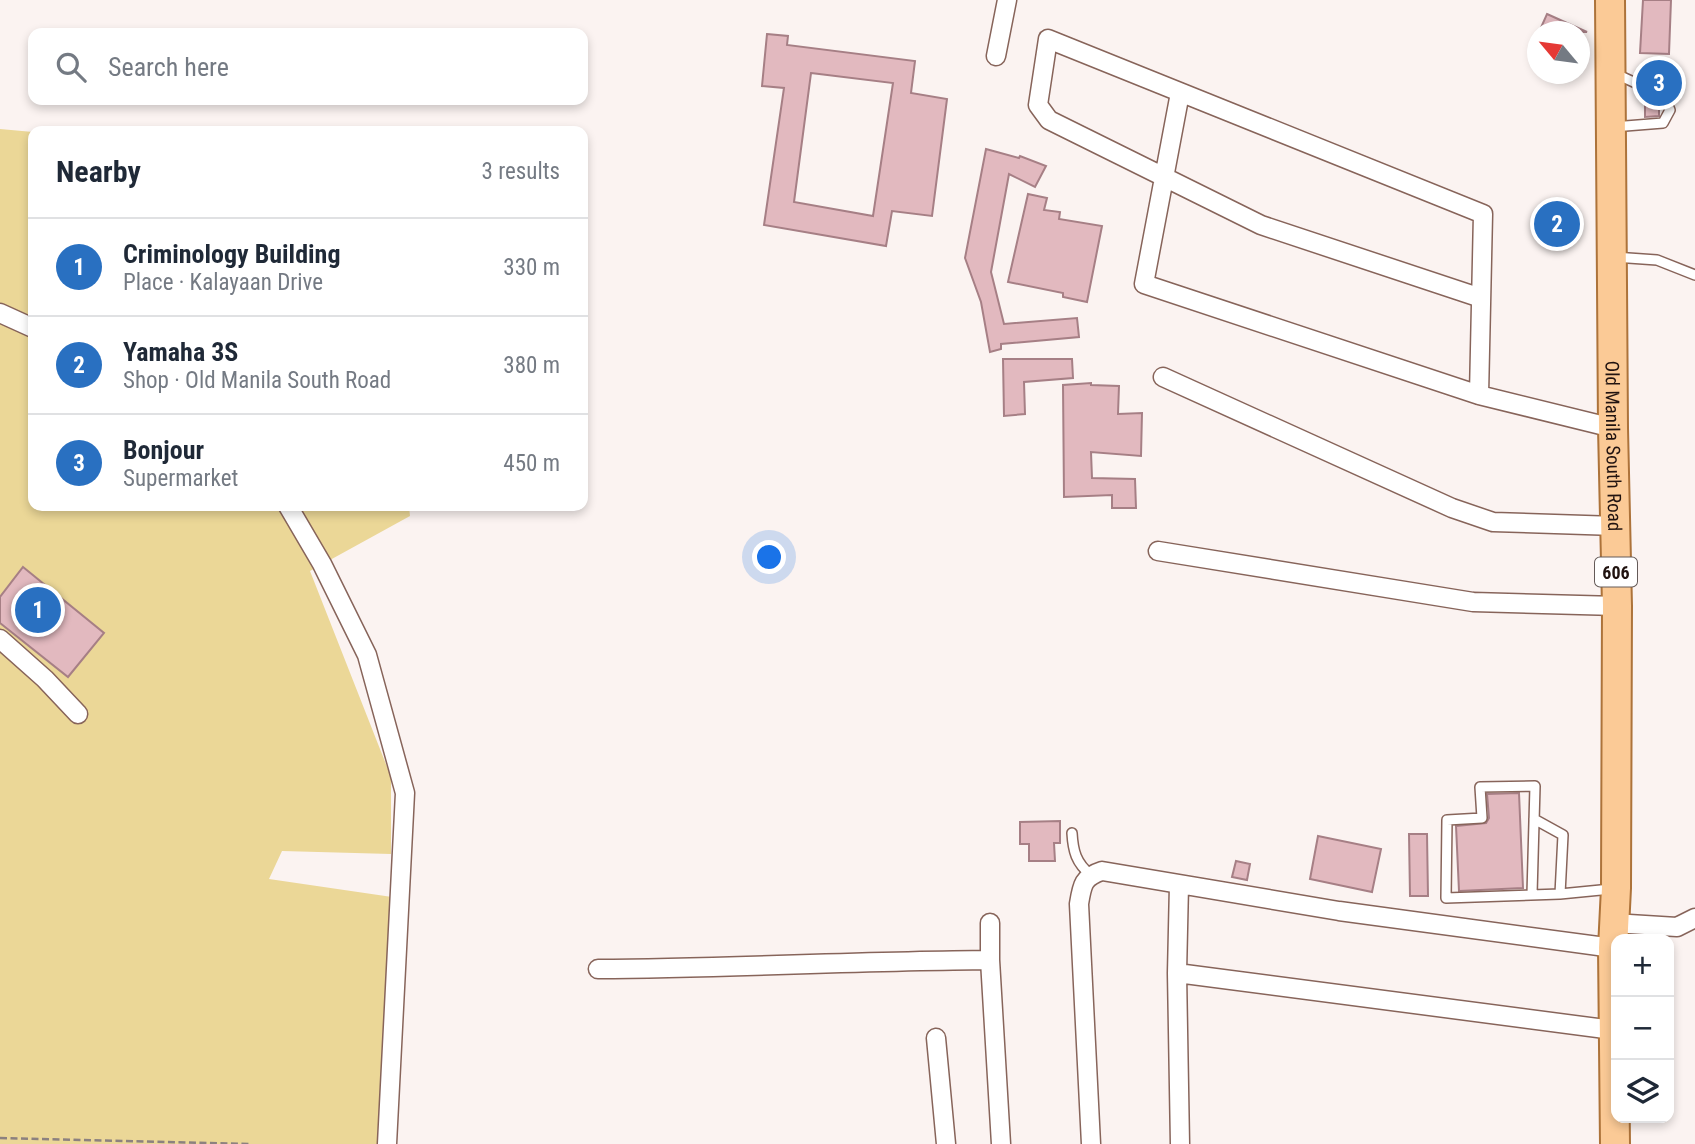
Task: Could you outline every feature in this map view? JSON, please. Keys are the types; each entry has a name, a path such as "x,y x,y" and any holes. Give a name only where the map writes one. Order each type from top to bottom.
{"main road":[{"name":"Old Manila South Road","path":"1610,0 1617,606 1616,888 1613,934"},
{"name":"Old Manila South Road","path":"1614,1060 1615,1144"}],"street":[{"path":"996,56 1007,0"},
{"path":"1479,395 1483,214 1048,39 1038,105 1049,120 1261,225 1481,298"},
{"path":"1180,93 1144,284 1479,395 1613,428"},
{"path":"0,313 28,326"},
{"path":"1163,377 1452,508 1493,522 1616,526"},
{"path":"291,511 322,564 367,655 405,793 387,1144"},
{"path":"1158,551 1473,602 1617,606"},
{"path":"0,639 45,679 78,714"},
{"path":"1091,1144 1079,904 1082,886 1091,875 1102,871 1339,911 1611,936"},
{"path":"1179,885 1177,973 1180,1144"},
{"path":"1627,934 1677,927 1695,918"},
{"path":"990,923 1001,1144"},
{"path":"598,970 853,961 990,960"},
{"path":"1177,973 1611,1030"},
{"path":"936,1038 946,1144"}],"lane":[{"path":"1611,72 1664,96 1670,110 1663,123 1611,127"},
{"path":"1612,257 1657,260 1695,275"},
{"path":"1532,894 1535,786 1480,787 1482,818 1447,820 1446,898 1560,894 1616,888"},
{"path":"1534,819 1563,835 1560,894"},
{"path":"1072,833 1073,852 1081,867 1091,875"}],"path":[{"path":"0,1139 249,1144"}],"shaded area":[{"path":"0,129 28,132 28,511 410,511 410,516 310,571 391,777 391,854 282,851 269,879 392,897 377,1144 0,1144"}],"building":[{"path":"1643,0 1671,0 1669,54 1640,53"},
{"path":"1547,14 1563,21 1544,21"},
{"path":"767,34 788,36 787,45 915,61 911,93 947,99 932,216 892,211 886,246 764,225 784,88 762,86","holes":["811,73 893,83 873,216 794,202"]},
{"path":"1645,102 1659,102 1659,116 1645,117"},
{"path":"986,149 1019,158 1020,156 1046,166 1035,187 1009,174 991,272 1004,324 1077,318 1079,337 1001,344 1001,349 990,352 981,302 965,258"},
{"path":"1028,194 1047,198 1044,210 1060,212 1059,219 1102,226 1087,302 1063,297 1063,293 1008,282"},
{"path":"1003,359 1072,359 1073,378 1024,382 1025,414 1004,416"},
{"path":"1091,383 1119,386 1118,414 1142,413 1141,456 1091,452 1092,478 1135,479 1136,508 1112,508 1112,495 1064,497 1063,385"},
{"path":"23,567 104,633 68,677 0,623 0,597"},
{"path":"1519,793 1523,888 1459,891 1456,826 1486,823 1489,818 1487,794"},
{"path":"1060,821 1060,843 1054,843 1055,861 1029,861 1029,844 1020,844 1020,822"},
{"path":"1409,834 1427,834 1428,896 1410,896"},
{"path":"1318,836 1381,849 1372,892 1310,879"},
{"path":"1236,861 1250,864 1247,880 1232,877"}],"place":[{"name":"Bonjour","path":"1659,83"},
{"name":"Yamaha 3S","path":"1557,224"},
{"name":"Criminology Building","path":"38,610"}]}
